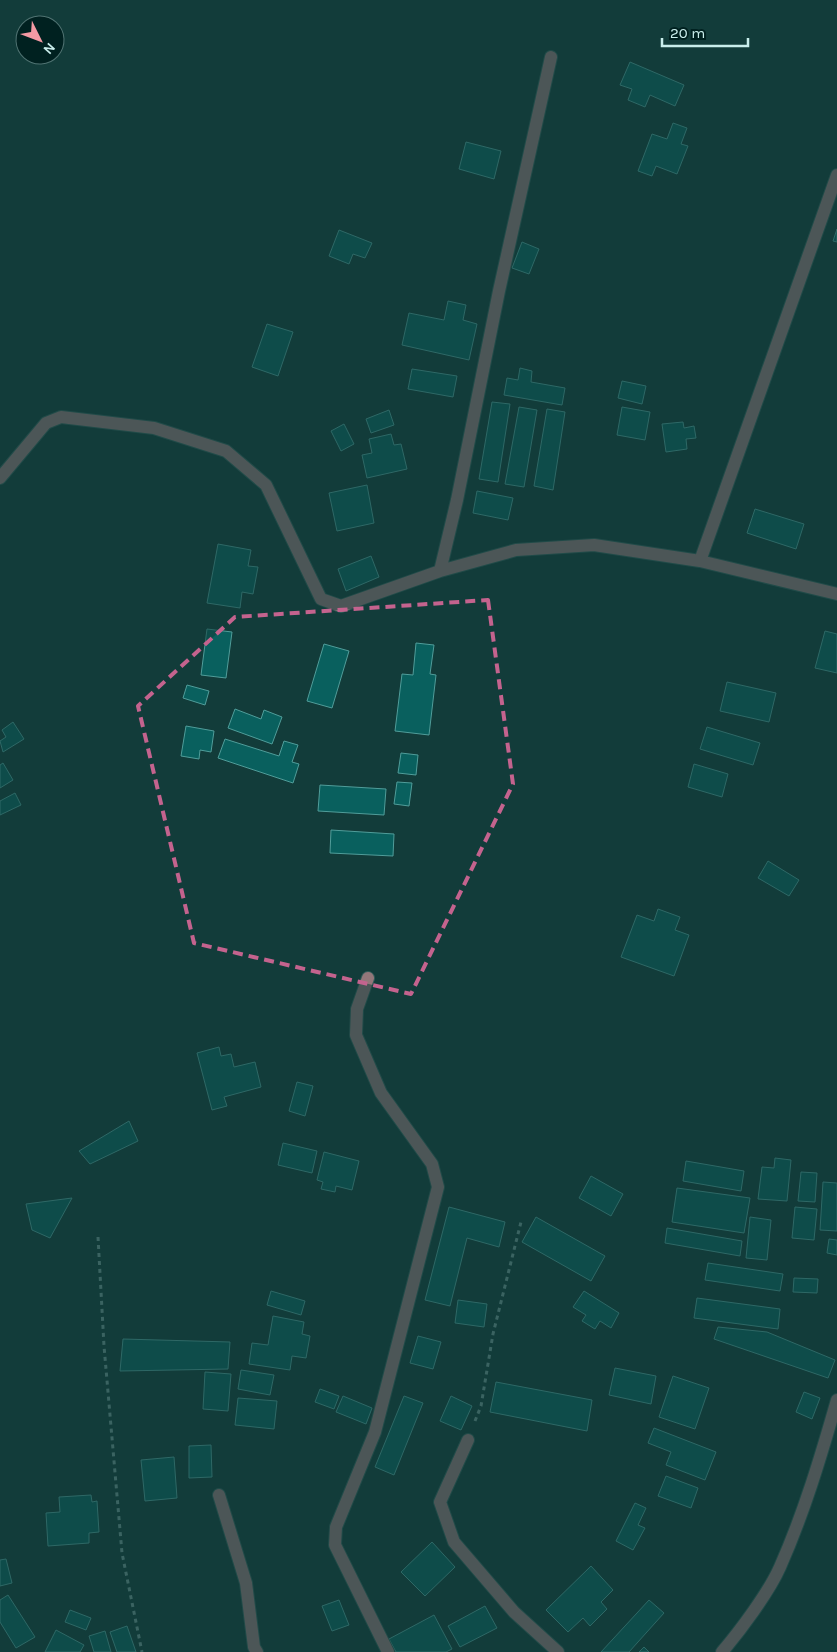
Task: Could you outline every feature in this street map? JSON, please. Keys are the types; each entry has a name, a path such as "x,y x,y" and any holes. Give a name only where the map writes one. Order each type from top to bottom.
{"street":[{"path":"440,571 551,57"},
{"path":"700,561 837,175"},
{"path":"0,478 46,423 61,417 154,428 226,451 266,485 321,599 341,606 440,571 516,550 594,544 700,561 837,594"},
{"path":"368,978 357,1008 356,1035 381,1093 432,1164 438,1187 375,1432 336,1527 335,1536 334,1546 388,1652"},
{"path":"722,1652 737,1635 780,1568 817,1470 837,1400"},
{"path":"468,1440 440,1502 454,1542 514,1612 558,1652"},
{"path":"219,1495 246,1583 254,1647 257,1652"}],"path":[{"path":"468,1440 481,1406 493,1334 521,1222"},
{"path":"98,1237 104,1346 122,1553 142,1652"}],"highlighted area":[{"path":"488,600 513,784 411,994 194,943 138,706 235,617"}],"building":[{"path":"630,62 684,85 675,106 650,95 645,107 628,100 632,89 620,85"},
{"path":"673,123 687,128 681,144 688,146 677,174 656,166 652,176 638,171 652,134 667,139"},
{"path":"466,142 501,151 494,179 459,169"},
{"path":"837,229 837,242 833,241"},
{"path":"339,230 372,243 365,258 353,254 349,264 329,256"},
{"path":"522,242 539,249 529,274 512,268"},
{"path":"448,301 466,305 463,320 477,324 469,360 402,345 409,313 444,320"},
{"path":"267,324 293,332 278,376 252,367"},
{"path":"520,368 532,371 531,382 565,388 562,405 504,395 507,378 518,380"},
{"path":"412,369 457,376 453,397 408,389"},
{"path":"622,381 646,386 642,404 618,398"},
{"path":"492,402 510,404 498,482 479,479"},
{"path":"519,407 537,410 524,487 505,484"},
{"path":"622,407 650,412 645,440 617,435"},
{"path":"547,409 565,412 553,490 534,486"},
{"path":"389,410 394,425 371,433 366,419"},
{"path":"683,422 684,428 694,426 696,438 686,439 687,449 666,452 662,424"},
{"path":"344,424 354,444 341,451 331,431"},
{"path":"391,434 394,445 401,444 407,469 367,478 362,455 372,453 369,439"},
{"path":"367,485 374,523 337,531 329,493"},
{"path":"477,491 513,498 508,520 473,513"},
{"path":"755,509 804,524 796,549 747,533"},
{"path":"218,544 251,550 248,566 258,567 253,594 242,592 240,608 207,603"},
{"path":"371,556 379,577 346,591 338,569"},
{"path":"207,629 232,632 226,678 201,675"},
{"path":"825,631 837,634 837,673 815,668"},
{"path":"416,643 434,645 430,674 436,675 429,735 395,731 402,674 413,675"},
{"path":"324,644 349,651 332,708 307,701"},
{"path":"727,682 776,693 769,722 720,711"},
{"path":"187,685 209,691 205,705 183,698"},
{"path":"235,709 261,719 264,710 282,717 272,744 228,728"},
{"path":"13,722 24,739 3,752 0,741 6,737 2,730"},
{"path":"186,726 214,731 211,752 200,750 199,759 181,756"},
{"path":"707,727 760,743 753,765 700,749"},
{"path":"225,739 279,756 284,741 298,745 292,762 299,764 293,783 218,758"},
{"path":"401,753 418,755 416,775 398,773"},
{"path":"3,763 13,780 0,788 0,765"},
{"path":"694,764 728,774 722,797 688,787"},
{"path":"397,782 412,783 409,806 394,804"},
{"path":"320,785 386,789 384,815 318,811"},
{"path":"15,793 21,805 0,815 0,801"},
{"path":"331,830 394,834 393,856 330,853"},
{"path":"768,861 799,880 789,896 758,878"},
{"path":"658,909 680,917 675,930 689,935 674,976 621,957 637,915 654,921"},
{"path":"219,1047 221,1056 231,1054 234,1067 255,1062 261,1087 224,1097 227,1106 212,1110 197,1053"},
{"path":"297,1082 313,1086 305,1116 289,1111"},
{"path":"129,1121 138,1141 90,1164 79,1151"},
{"path":"283,1143 317,1151 312,1173 278,1165"},
{"path":"324,1152 359,1161 352,1190 336,1186 335,1192 321,1189 323,1182 317,1180"},
{"path":"775,1158 791,1160 787,1201 758,1199 762,1167 774,1168"},
{"path":"686,1161 744,1171 741,1191 683,1181"},
{"path":"801,1172 817,1173 815,1202 798,1201"},
{"path":"591,1176 623,1194 611,1216 579,1198"},
{"path":"823,1182 837,1183 837,1231 820,1230"},
{"path":"677,1188 750,1198 744,1233 672,1222"},
{"path":"72,1198 50,1238 32,1230 26,1204"},
{"path":"449,1207 505,1222 499,1247 467,1238 450,1306 425,1300"},
{"path":"795,1207 817,1209 814,1240 792,1238"},
{"path":"536,1217 605,1256 591,1281 522,1242"},
{"path":"750,1217 771,1220 767,1260 746,1258"},
{"path":"667,1228 742,1241 740,1256 665,1243"},
{"path":"829,1239 837,1240 837,1255 827,1253"},
{"path":"708,1263 783,1274 780,1291 705,1280"},
{"path":"794,1278 818,1279 817,1293 793,1292"},
{"path":"271,1291 305,1301 301,1315 267,1305"},
{"path":"584,1291 619,1313 611,1328 600,1321 595,1329 582,1321 586,1315 573,1307"},
{"path":"697,1298 780,1309 778,1329 694,1318"},
{"path":"458,1300 487,1304 484,1327 455,1323"},
{"path":"273,1316 304,1322 302,1334 310,1336 306,1358 292,1356 290,1370 249,1364 252,1343 268,1345"},
{"path":"718,1327 767,1332 835,1360 828,1378 714,1339"},
{"path":"418,1336 441,1342 433,1369 410,1363"},
{"path":"123,1339 230,1342 228,1369 120,1371"},
{"path":"615,1368 656,1376 651,1404 609,1395"},
{"path":"241,1370 274,1375 270,1395 238,1389"},
{"path":"205,1372 231,1374 228,1411 203,1409"},
{"path":"673,1376 709,1388 695,1429 659,1417"},
{"path":"496,1382 592,1400 587,1431 490,1412"},
{"path":"320,1389 339,1396 334,1409 315,1402"},
{"path":"804,1392 820,1398 812,1419 796,1412"},
{"path":"343,1396 372,1408 366,1424 336,1412"},
{"path":"404,1396 423,1403 394,1475 375,1467"},
{"path":"451,1396 472,1406 461,1430 440,1421"},
{"path":"238,1398 277,1401 274,1429 235,1425"},
{"path":"654,1428 716,1452 705,1480 666,1465 671,1452 648,1443"},
{"path":"211,1445 212,1477 189,1478 189,1446"},
{"path":"174,1457 177,1498 145,1501 141,1460"},
{"path":"666,1476 698,1488 691,1508 658,1496"},
{"path":"91,1495 92,1502 97,1501 99,1532 89,1533 89,1543 48,1546 46,1513 60,1512 59,1497"},
{"path":"635,1503 646,1508 638,1525 645,1528 633,1550 616,1541"},
{"path":"432,1542 455,1567 425,1596 401,1572"},
{"path":"6,1559 12,1583 0,1586 0,1560"},
{"path":"591,1566 613,1590 601,1602 607,1609 590,1626 583,1618 568,1632 546,1610"},
{"path":"8,1595 35,1637 16,1648 0,1622 0,1600"},
{"path":"339,1600 349,1625 332,1631 322,1606"},
{"path":"649,1600 664,1613 629,1652 601,1652"},
{"path":"485,1606 497,1628 460,1647 448,1626"},
{"path":"70,1610 91,1618 86,1630 65,1622"},
{"path":"434,1615 452,1649 446,1652 396,1652 389,1639"},
{"path":"127,1626 136,1652 117,1652 110,1632"},
{"path":"56,1630 84,1645 80,1652 45,1652"},
{"path":"105,1631 111,1652 94,1652 89,1636"},
{"path":"644,1647 649,1652 639,1652"}]}
